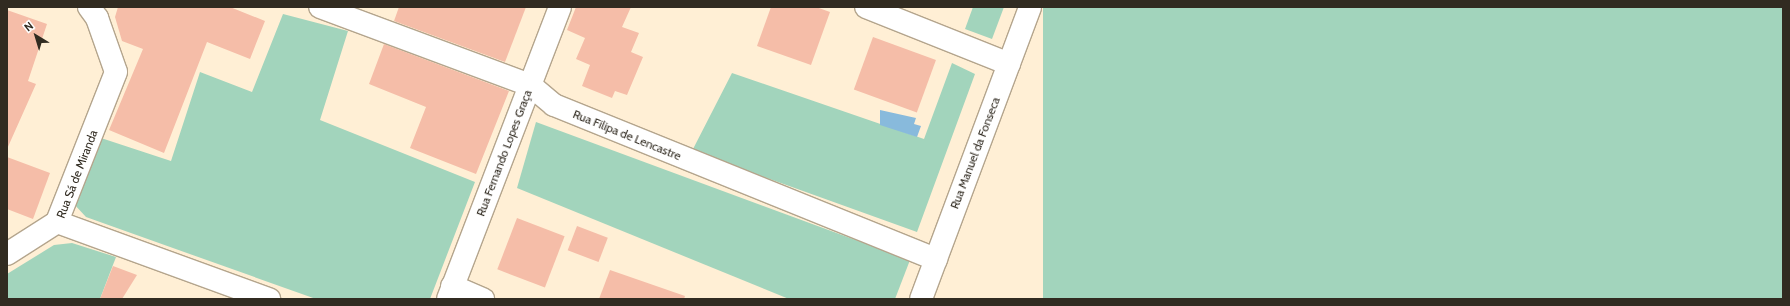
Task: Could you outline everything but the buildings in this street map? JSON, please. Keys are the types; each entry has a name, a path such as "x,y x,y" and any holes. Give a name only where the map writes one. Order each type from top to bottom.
{"street":[{"name":"Rua Sá de Miranda","path":"89,7 97,18 116,72 57,222 269,299"},
{"name":"Rua Filipa de Lencastre","path":"320,7 530,85 554,105 936,259"},
{"name":"Rua Fernando Lopes Graça","path":"450,293 560,7"},
{"path":"866,7 1009,64"},
{"name":"Rua Manuel da Fonseca","path":"921,299 1030,7"},
{"path":"7,254 57,222"},
{"path":"450,293 483,299"}],"green space":[{"path":"973,7 1004,7 992,39 965,29"},
{"path":"1043,7 1783,7 1783,299 1043,299"},
{"path":"283,14 348,31 320,120 475,182 430,299 316,299 86,217 73,203 101,138 171,161 200,72 252,92"},
{"path":"952,63 975,74 917,232 692,151 732,73 924,139"},
{"path":"536,122 910,260 895,299 789,299 517,188"},
{"path":"72,243 116,257 100,299 7,299 7,274 54,245"}],"water":[{"path":"880,110 916,118 914,124 921,126 917,137 880,125"}]}
